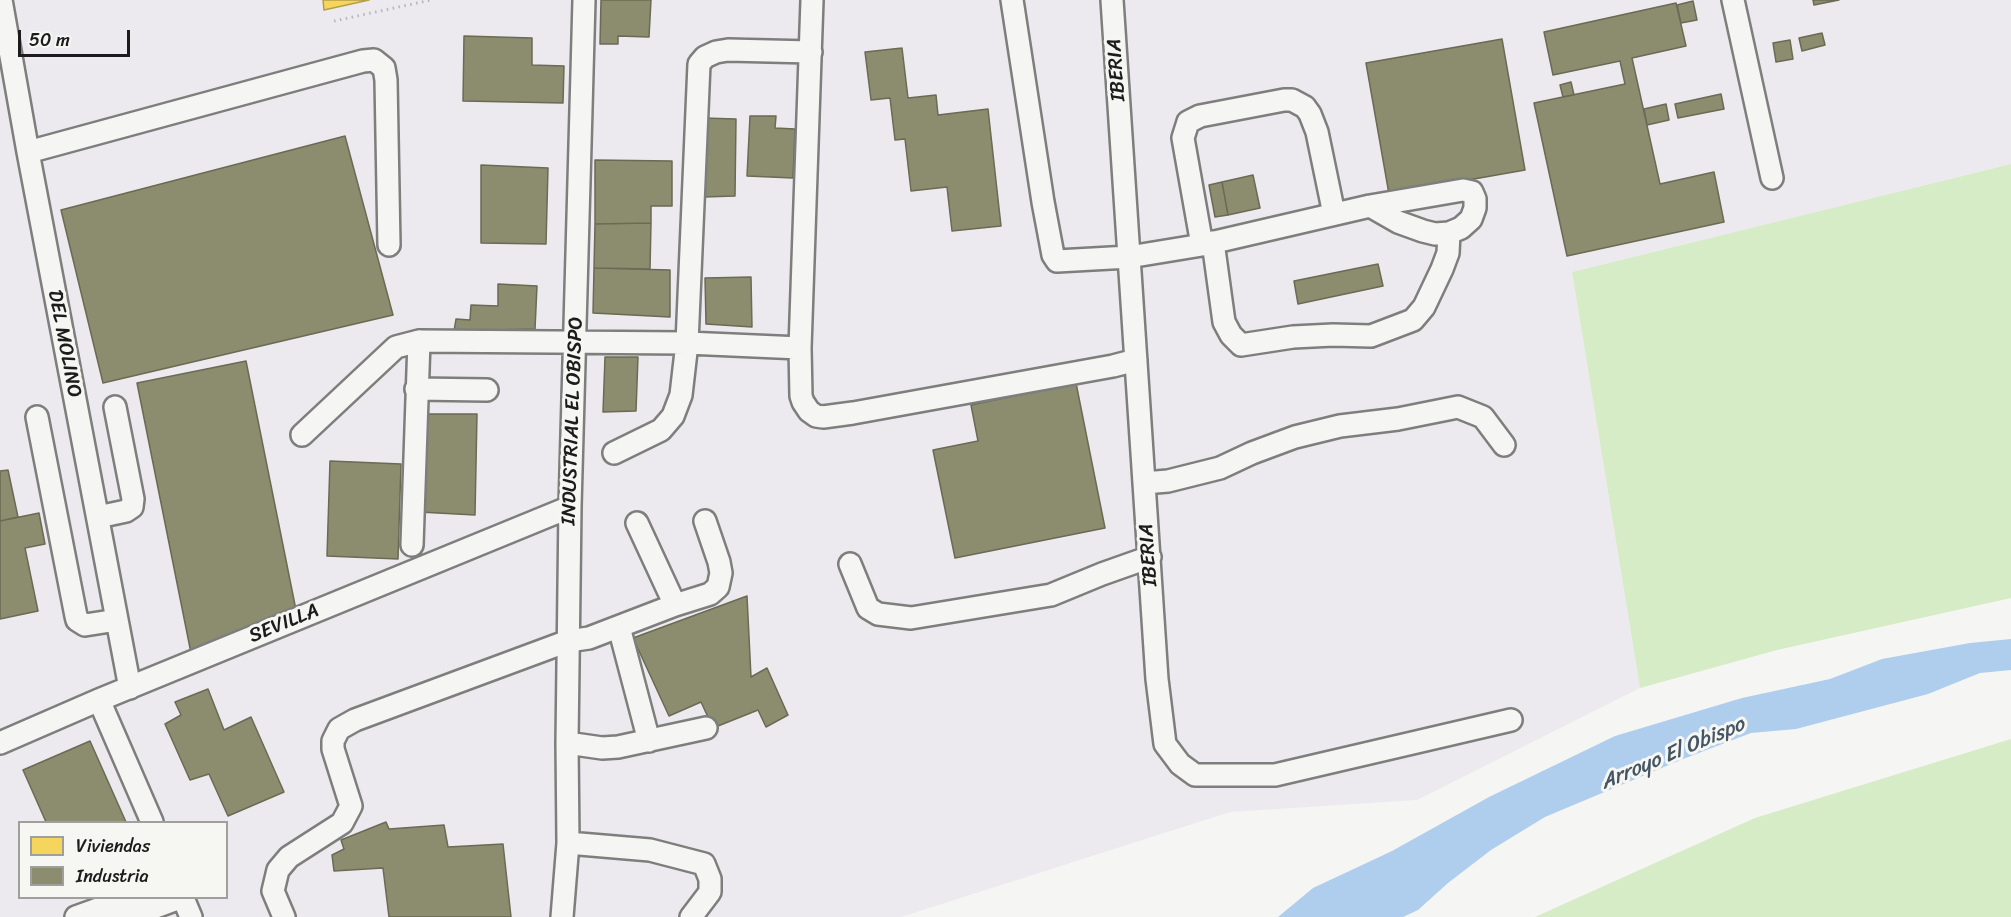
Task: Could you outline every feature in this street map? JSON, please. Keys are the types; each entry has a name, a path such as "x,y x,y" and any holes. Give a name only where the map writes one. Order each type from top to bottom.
{"street":[{"name":"DEL MOLINO","path":"1,0 130,688"},
{"name":"INDUSTRIAL EL OBISPO","path":"562,917 568,843 570,507 584,0"},
{"path":"812,0 800,348 801,396 808,411 823,417 853,413 1136,360"},
{"path":"1012,0 1043,202 1053,255 1057,261 1129,256 1208,243 1370,206 1463,190 1472,192 1475,199 1475,208 1470,219 1461,228 1449,233 1436,234 1398,222 1370,206"},
{"name":"IBERIA","path":"1112,0 1157,680 1165,744 1180,764 1195,775 1275,776 1511,720"},
{"path":"1733,0 1772,178"},
{"path":"614,453 661,430 673,416 681,395 687,343 699,64 705,57 728,50 811,52"},
{"path":"28,152 363,61 374,60 384,68 386,80 389,244"},
{"path":"1334,214 1317,132 1305,106 1292,100 1284,100 1200,116 1188,122 1183,138 1224,322 1231,335 1241,345 1333,334 1371,336 1413,320 1424,307 1442,269 1448,254 1449,233"},
{"path":"412,545 418,341"},
{"path":"302,435 396,347 418,341 687,343 800,348"},
{"path":"416,389 487,390"},
{"path":"98,517 126,511 132,507 133,499 115,407"},
{"path":"1144,483 1168,481 1220,468 1295,437 1340,426 1458,407 1483,417 1504,445"},
{"path":"37,417 77,620 89,625 117,620"},
{"name":"SEVILLA","path":"0,743 99,700 570,507"},
{"path":"284,917 273,891 278,870 289,857 342,823 351,806 333,748 333,741 339,729 355,720 568,640 589,638 710,594 715,591 720,581 719,562 705,521"},
{"path":"638,523 675,605"},
{"path":"850,564 868,608 878,614 911,618 1051,595 1150,557"},
{"path":"619,627 649,741"},
{"path":"99,700 152,821"},
{"path":"567,743 602,748 618,747 706,728"},
{"path":"568,843 650,850 704,864 710,879 710,892 691,917"},
{"path":"76,917 101,908 153,908 177,899"},
{"path":"183,899 191,917"}],"path":[{"path":"334,21 431,0"}],"shaded area":[{"path":"0,0 2011,0 2011,164 1572,272 1640,688 1417,800 1230,812 901,917 0,917"}],"green space":[{"path":"2011,164 2011,598 1777,650 1640,688 1572,272"},
{"path":"2011,739 2011,917 1535,917 1755,818"}],"water":[{"name":"Arroyo El Obispo","path":"2011,639 2011,670 1980,673 1928,694 1796,729 1751,733 1545,817 1491,850 1448,883 1418,910 1403,917 1278,917 1313,888 1392,851 1489,797 1615,736 1742,698 1830,679 1882,659 1970,643"}],"building: Viviendas":[{"path":"323,0 369,0 324,10"}],"building: Industria":[{"path":"601,0 651,0 649,37 618,36 618,44 600,44"},
{"path":"1813,0 1839,0 1814,5"},
{"path":"1693,1 1697,20 1681,23 1677,5"},
{"path":"1676,3 1686,46 1632,58 1660,184 1714,172 1724,222 1567,256 1534,103 1625,84 1620,61 1553,75 1544,32"},
{"path":"1822,33 1825,45 1802,51 1799,38"},
{"path":"464,36 532,38 532,65 564,66 563,103 463,101"},
{"path":"1502,39 1525,170 1389,194 1366,63"},
{"path":"1790,40 1793,59 1776,62 1773,43"},
{"path":"902,48 908,98 936,95 938,115 988,109 1001,226 952,231 947,187 911,191 905,139 895,140 890,98 871,100 865,52"},
{"path":"1571,82 1574,95 1563,97 1560,85"},
{"path":"1721,94 1724,109 1678,118 1675,104"},
{"path":"1666,104 1669,120 1647,125 1644,109"},
{"path":"750,116 776,116 775,128 795,129 793,178 747,176"},
{"path":"703,118 736,119 735,196 703,197"},
{"path":"345,136 393,315 103,383 61,210"},
{"path":"595,160 672,161 672,206 651,206 651,223 595,224"},
{"path":"481,165 548,168 546,244 481,243"},
{"path":"1253,175 1260,208 1228,215 1222,182"},
{"path":"1222,182 1228,215 1215,217 1209,185"},
{"path":"651,223 650,269 594,268 595,224"},
{"path":"1378,264 1383,286 1298,304 1294,281"},
{"path":"594,268 670,270 670,317 593,313"},
{"path":"751,277 752,327 706,324 705,278"},
{"path":"498,284 537,286 535,329 454,331 456,319 470,320 471,305 498,306"},
{"path":"605,357 638,357 636,411 603,412"},
{"path":"246,361 296,610 191,653 137,383"},
{"path":"1076,383 1105,528 955,558 933,450 978,441 971,405"},
{"path":"420,414 477,414 475,515 419,512"},
{"path":"330,461 401,464 398,559 327,556"},
{"path":"8,470 18,517 0,521 0,471"},
{"path":"39,513 45,544 25,548 38,611 0,619 0,521"},
{"path":"747,596 751,677 767,668 788,715 766,727 758,710 713,728 701,702 669,716 633,638"},
{"path":"208,689 224,730 251,717 284,792 228,816 209,774 190,780 165,724 181,715 175,702"},
{"path":"90,741 126,821 46,821 23,770"},
{"path":"386,822 389,829 444,825 448,847 503,844 511,917 389,917 383,868 334,871 332,855 344,849 341,840"}]}
